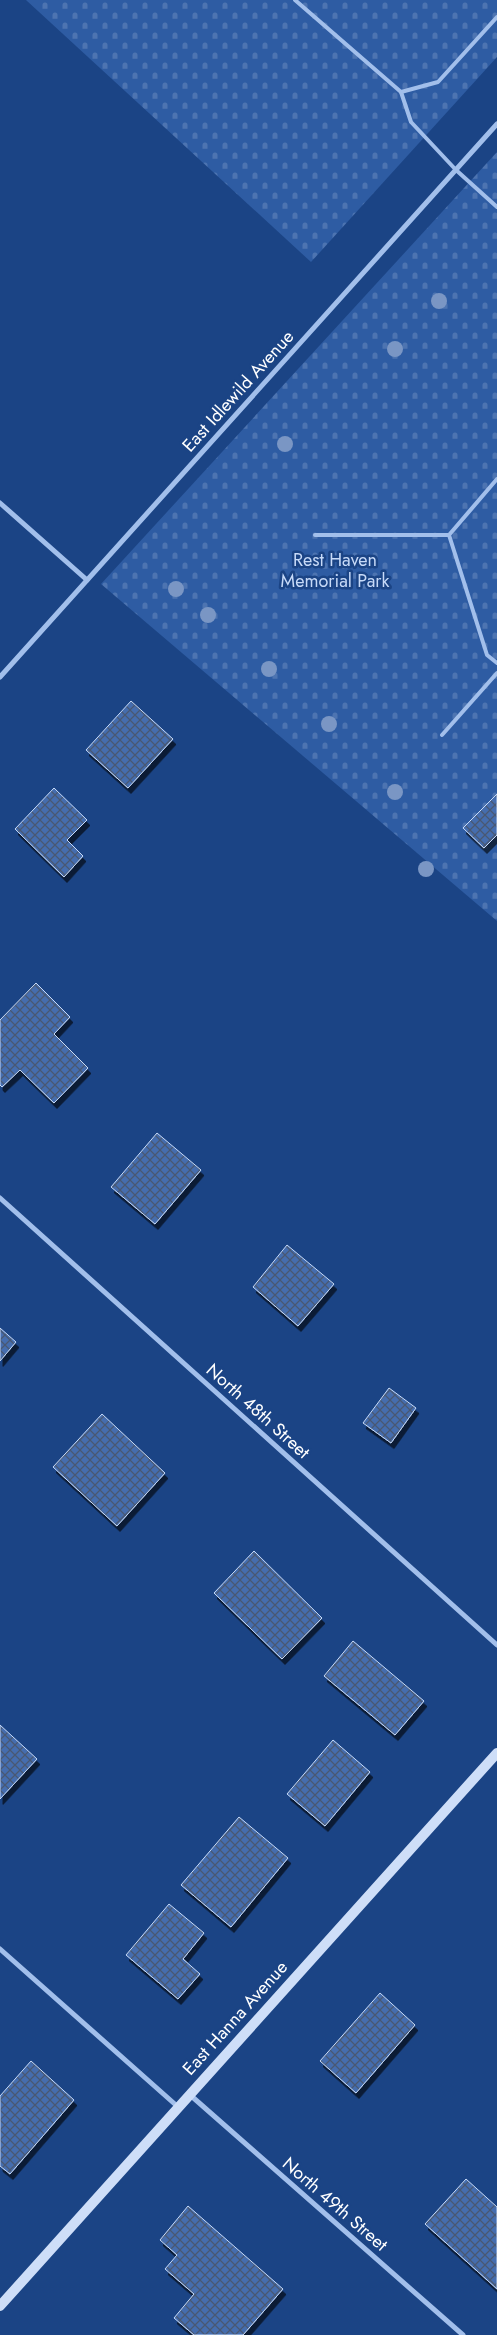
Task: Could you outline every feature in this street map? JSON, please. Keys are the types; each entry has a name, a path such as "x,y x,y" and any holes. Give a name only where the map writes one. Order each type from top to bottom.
{"street":[{"name":"East Idlewild Avenue","path":"0,677 497,124"},
{"path":"0,503 87,580"},
{"name":"North 48th Street","path":"0,1198 497,1645"},
{"name":"East Hanna Avenue","path":"0,2306 177,2106 497,1754"},
{"path":"0,1948 177,2106"},
{"name":"North 49th Street","path":"189,2093 463,2335"}],"lane":[{"path":"295,0 401,92 411,122 456,170 497,207"},
{"path":"401,92 438,82 497,17"},
{"path":"315,535 449,535 497,479"},
{"path":"449,535 487,655 497,663"},
{"path":"442,735 497,673"}],"green space":[{"path":"26,0 497,0 497,57 311,262"},
{"name":"Rest Haven Memorial Park","path":"497,152 497,921 101,584"}],"building":[{"path":"131,701 173,739 128,788 86,750"},
{"path":"54,788 87,820 67,840 83,856 64,877 15,829"},
{"path":"497,794 497,835 484,848 463,828"},
{"path":"36,983 70,1017 54,1034 88,1068 54,1103 20,1070 2,1087 0,1085 0,1020"},
{"path":"157,1133 201,1170 155,1224 111,1187"},
{"path":"287,1245 334,1284 298,1326 253,1287"},
{"path":"0,1328 16,1342 0,1361"},
{"path":"389,1388 416,1408 391,1443 363,1423"},
{"path":"102,1414 165,1473 117,1526 53,1467"},
{"path":"254,1551 322,1618 282,1659 214,1593"},
{"path":"353,1641 424,1701 395,1735 324,1676"},
{"path":"0,1725 37,1759 0,1799"},
{"path":"333,1740 370,1772 325,1826 287,1794"},
{"path":"239,1817 288,1858 231,1927 181,1885"},
{"path":"169,1904 204,1933 183,1959 200,1974 178,1999 126,1955"},
{"path":"380,1993 415,2025 356,2093 320,2061"},
{"path":"31,2061 74,2100 10,2174 0,2166 0,2096"},
{"path":"466,2179 497,2207 497,2289 425,2224"},
{"path":"188,2206 283,2289 243,2335 194,2335 174,2318 194,2294 165,2269 177,2255 160,2240"}]}
